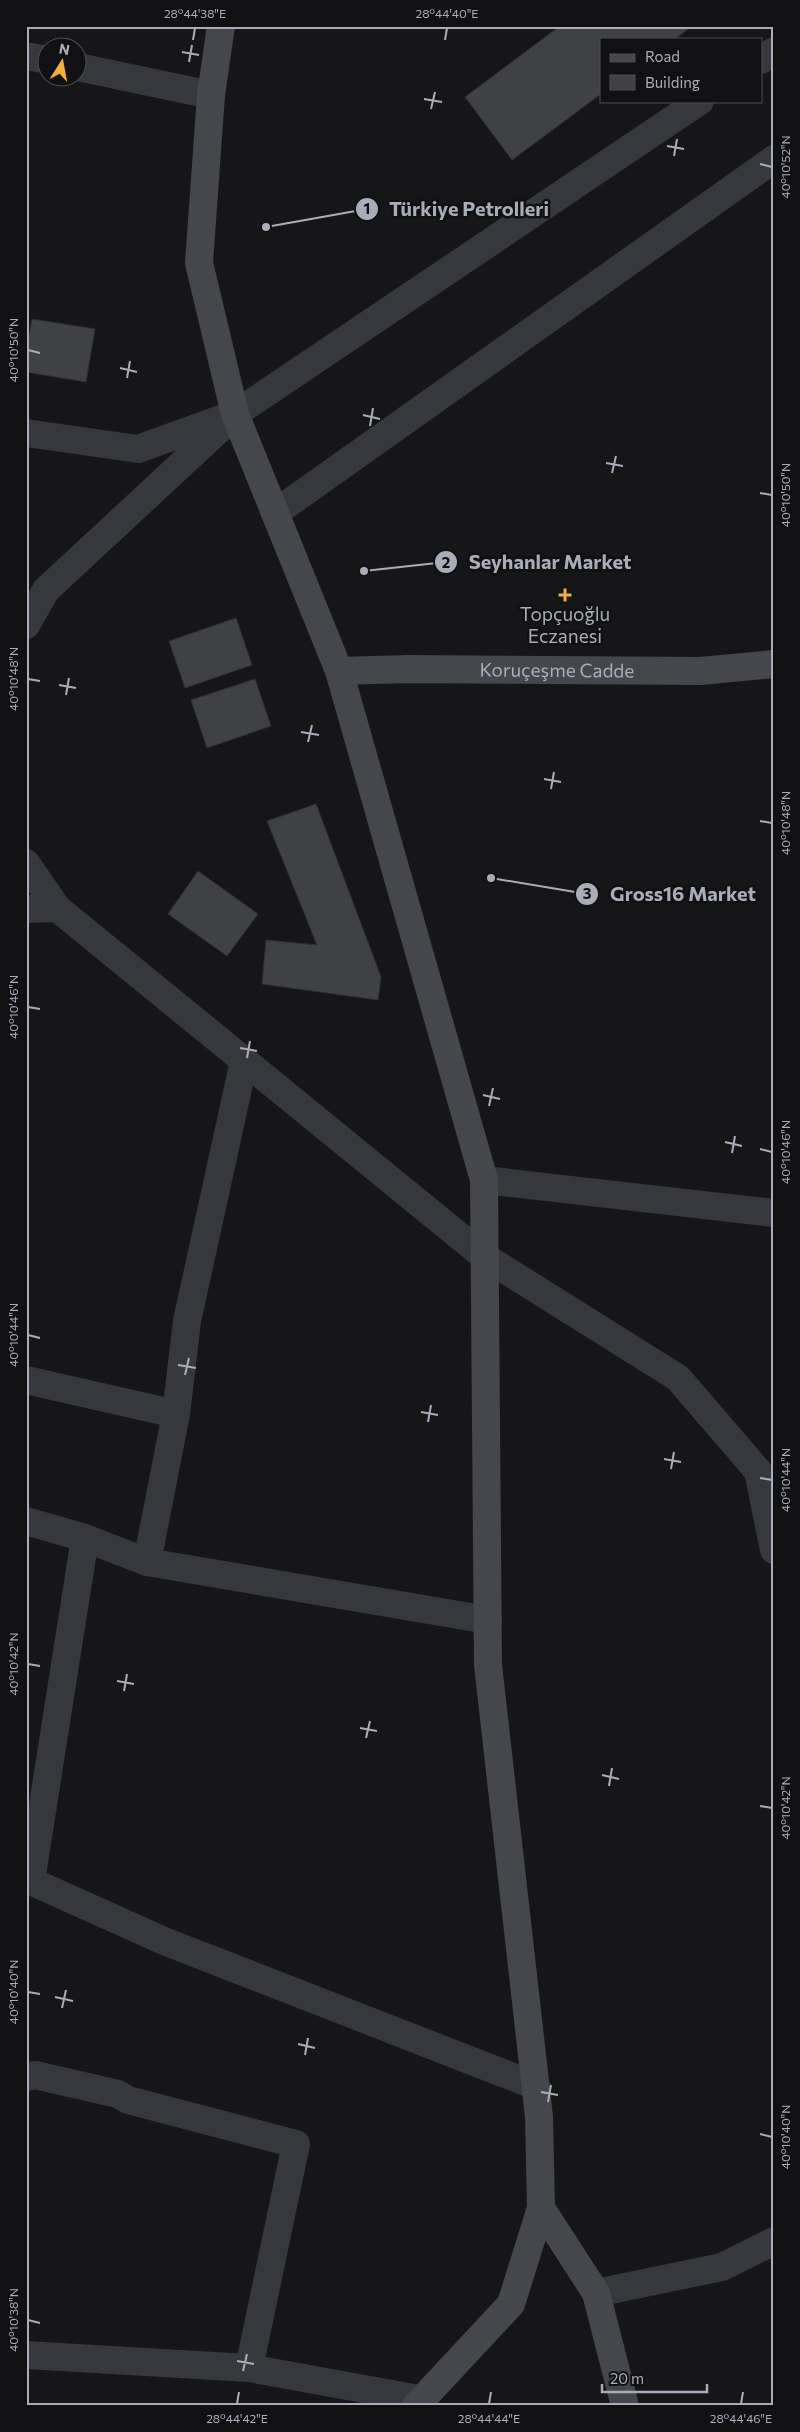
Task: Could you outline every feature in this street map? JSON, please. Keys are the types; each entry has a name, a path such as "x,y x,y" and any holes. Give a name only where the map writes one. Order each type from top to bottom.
{"street":[{"path":"26,2355 249,2368 418,2403 511,2304 541,2208 539,2117 536,2086 488,1665 484,1180 339,671 235,414 199,263 211,95 221,26"},
{"path":"762,59 774,51"},
{"path":"88,69 211,95"},
{"path":"26,625 46,590 235,414 699,102"},
{"path":"275,513 774,159"},
{"path":"26,433 138,449 235,414"},
{"name":"Koruçeşme Cadde","path":"339,671 408,669 700,671 774,664"},
{"path":"26,863 57,908 485,1257 678,1378 758,1471 774,1550"},
{"path":"26,909 57,908"},
{"path":"147,1562 176,1414 187,1321 244,1061"},
{"path":"484,1180 774,1214"},
{"path":"26,1380 176,1414"},
{"path":"26,1521 85,1538 147,1562 488,1620"},
{"path":"85,1538 29,1880 164,1942 536,2086"},
{"path":"26,2076 35,2075 118,2094 128,2100 296,2144 249,2368"},
{"path":"541,2208 596,2293 625,2406"},
{"path":"596,2293 722,2267 774,2241"}],"building":[{"path":"560,26 692,26 676,38 600,38 600,95 512,160 465,97"},
{"path":"32,319 95,329 86,382 26,372 26,351"},
{"path":"236,618 252,665 185,688 169,641"},
{"path":"255,679 271,726 207,748 191,700"},
{"path":"316,804 381,977 378,1000 262,984 266,940 317,945 267,821"},
{"path":"198,871 258,914 227,956 168,914"}],"place":[{"name":"Türkiye Petrolleri","path":"266,227"},
{"name":"Seyhanlar Market","path":"364,571"},
{"name":"Topçuoğlu Eczanesi","path":"565,595"},
{"name":"Gross16 Market","path":"491,878"}]}
